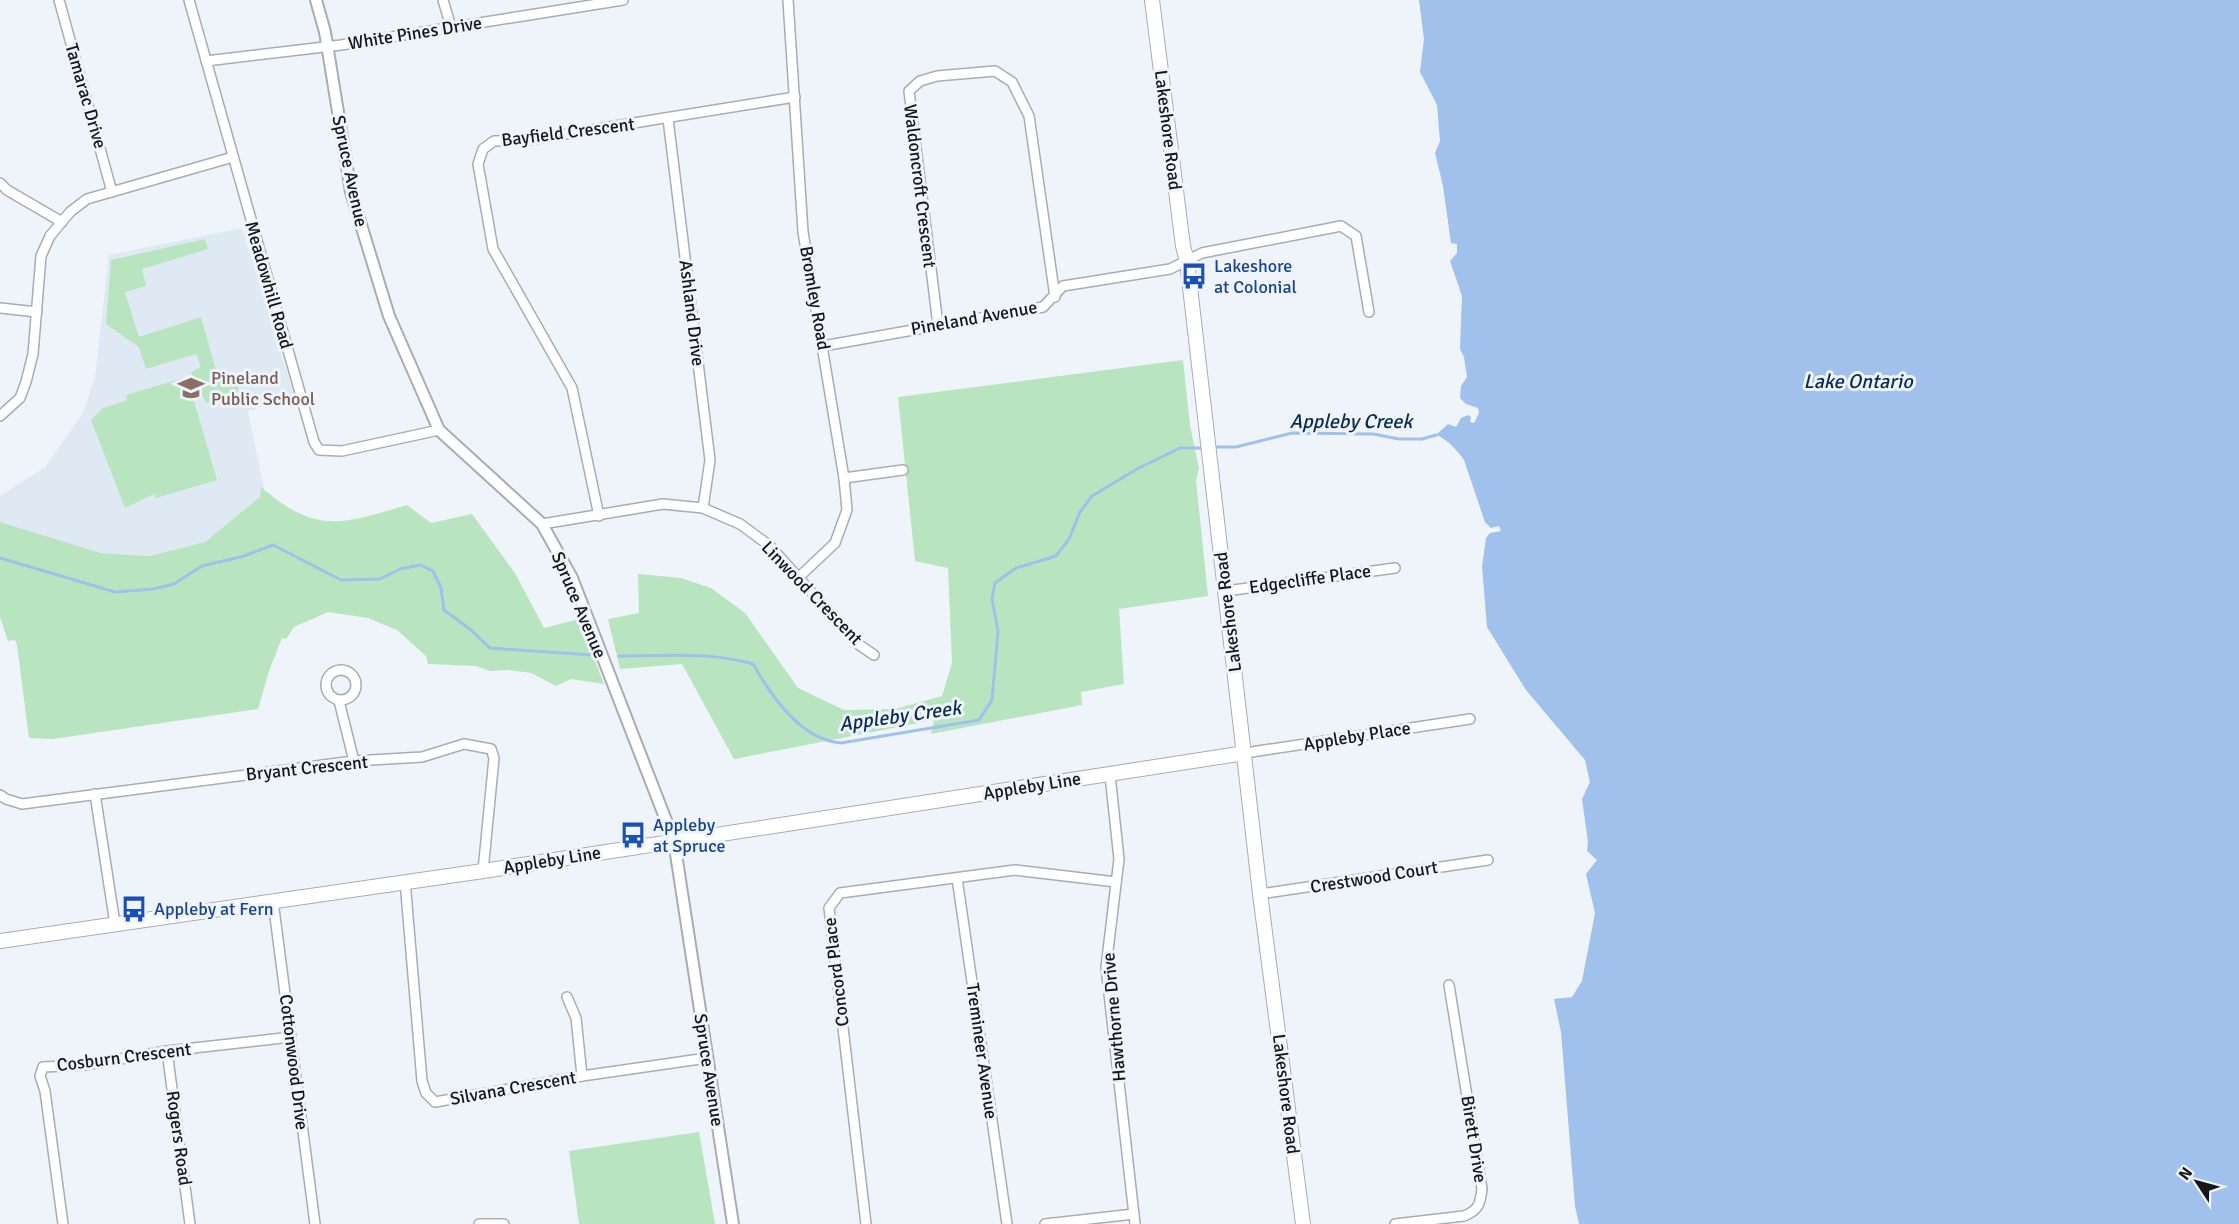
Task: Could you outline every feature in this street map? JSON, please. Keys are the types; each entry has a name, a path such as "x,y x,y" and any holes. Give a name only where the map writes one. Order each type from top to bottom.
{"main road":[{"name":"Lakeshore Road","path":"1152,0 1187,261 1260,894 1303,1224"},
{"name":"Appleby Line","path":"0,941 483,871 1245,753"}],"street":[{"name":"Tamarac Drive","path":"59,0 112,192"},
{"name":"Meadowhill Road","path":"189,0 314,442 319,450 342,451 439,430"},
{"name":"Spruce Avenue","path":"316,0 327,47 351,192 389,316 439,430 542,524 572,578 674,841 733,1224"},
{"path":"443,0 451,27"},
{"name":"White Pines Drive","path":"206,61 327,47 451,27 557,5 623,0"},
{"name":"Bromley Road","path":"788,0 803,232 844,478 847,510 835,543 799,577"},
{"name":"Waldoncroft Crescent","path":"938,325 909,91 920,81 937,76 995,71 1012,82 1029,116 1054,297"},
{"name":"Bayfield Crescent","path":"598,516 572,388 493,249 478,164 483,149 494,141 528,140 795,97"},
{"name":"Ashland Drive","path":"668,119 710,460 703,508"},
{"path":"0,416 20,398 26,382 33,354 41,256 50,236 70,212 87,199 233,157"},
{"path":"0,183 7,190 62,222"},
{"name":"Pineland Avenue","path":"823,346 1043,307 1063,286 1170,269 1202,253 1341,226 1356,236 1369,312"},
{"path":"0,308 37,312"},
{"path":"844,478 903,470"},
{"name":"Linwood Crescent","path":"542,524 663,504 703,508 740,524 770,546 858,644 874,655"},
{"name":"Edgecliffe Place","path":"1226,591 1395,568"},
{"path":"339,701 354,761"},
{"name":"Appleby Place","path":"1245,753 1470,719"},
{"name":"Bryant Crescent","path":"0,795 22,804 354,761 422,757 464,744 491,749 494,758 483,871"},
{"name":"Hawthorne Drive","path":"1110,775 1119,849 1106,967 1134,1219"},
{"path":"95,794 115,924"},
{"name":"Crestwood Court","path":"1260,894 1488,860"},
{"name":"Concord Place","path":"866,1224 829,908 840,892 1015,870 1116,882"},
{"name":"Tremineer Avenue","path":"957,878 1007,1224"},
{"name":"Silvana Crescent","path":"405,881 422,1081 426,1093 435,1102 582,1076 707,1058"},
{"name":"Cottonwood Drive","path":"273,901 315,1224"},
{"name":"Birett Drive","path":"1395,1224 1464,1216 1474,1212 1480,1205 1482,1189 1449,985"},
{"path":"567,997 576,1018 582,1076"},
{"name":"Cosburn Crescent","path":"63,1224 45,1091 40,1076 43,1067 86,1065 167,1051 291,1037"},
{"name":"Rogers Road","path":"167,1051 190,1224"},
{"path":"1045,1224 1134,1219"},
{"path":"479,1224 504,1224"}],"shaded area":[{"name":"Pineland Public School","path":"242,228 295,398 248,411 265,494 205,542 150,556 101,553 0,522 0,496 45,467 83,413 95,377 109,255"}],"green space":[{"path":"205,239 208,249 142,269 146,286 125,292 139,337 201,317 219,381 235,376 239,392 206,403 204,397 197,399 191,372 201,367 196,354 146,369 139,347 106,324 111,260"},
{"path":"1183,360 1190,425 1199,469 1196,480 1208,596 1119,609 1124,684 1081,692 1082,705 931,734 934,720 734,759 682,664 620,669 608,619 639,613 638,574 681,578 711,588 745,613 798,688 844,710 895,709 942,696 952,663 948,568 915,561 898,397"},
{"path":"187,377 217,480 156,498 154,494 125,508 91,420 103,408 127,400 126,395"},
{"path":"261,487 298,513 314,519 347,520 407,505 431,523 472,514 515,573 544,628 579,619 604,684 571,679 556,686 531,673 509,670 490,671 476,666 428,664 426,656 397,630 368,618 328,612 294,627 286,639 282,638 258,709 53,739 29,738 17,645 15,640 8,641 0,617 0,522 101,553 150,556 205,542 260,497"},
{"path":"699,1132 715,1224 579,1224 569,1151"}],"water":[{"name":"Lake Ontario","path":"1419,0 2239,0 2239,1224 1579,1224 1575,1206 1561,1032 1554,999 1572,997 1582,981 1595,913 1586,874 1597,860 1587,851 1588,842 1582,799 1590,782 1585,760 1526,690 1487,627 1482,566 1486,538 1490,533 1501,531 1499,526 1491,528 1485,522 1464,460 1452,445 1436,435 1448,424 1456,427 1461,418 1468,415 1471,417 1470,422 1474,423 1479,413 1478,408 1466,404 1460,398 1461,386 1467,377 1464,357 1460,349 1462,296 1450,261 1457,253 1457,244 1451,243 1443,186 1435,153 1440,141 1437,105 1420,72 1424,39"}],"waterway":[{"name":"Appleby Creek","path":"1214,447 1236,447 1292,433 1373,434 1399,439 1422,439 1436,435"},
{"name":"Appleby Creek","path":"619,656 704,656 753,664 778,702 800,725 826,740 841,743 979,720 992,700 998,631 992,599 995,583 1016,568 1056,556 1069,539 1080,512 1092,496 1137,469 1180,448 1204,448"},
{"name":"Appleby Creek","path":"0,558 115,592 153,589 174,584 202,566 244,556 273,545 341,580 380,579 400,569 420,565 433,571 441,588 444,610 490,648 591,655"}],"place":[{"name":"Lakeshore at Colonial","path":"1194,276"},
{"name":"Pineland Public School","path":"191,388"},
{"name":"Appleby at Spruce","path":"633,835"},
{"name":"Appleby at Fern","path":"134,909"}]}
